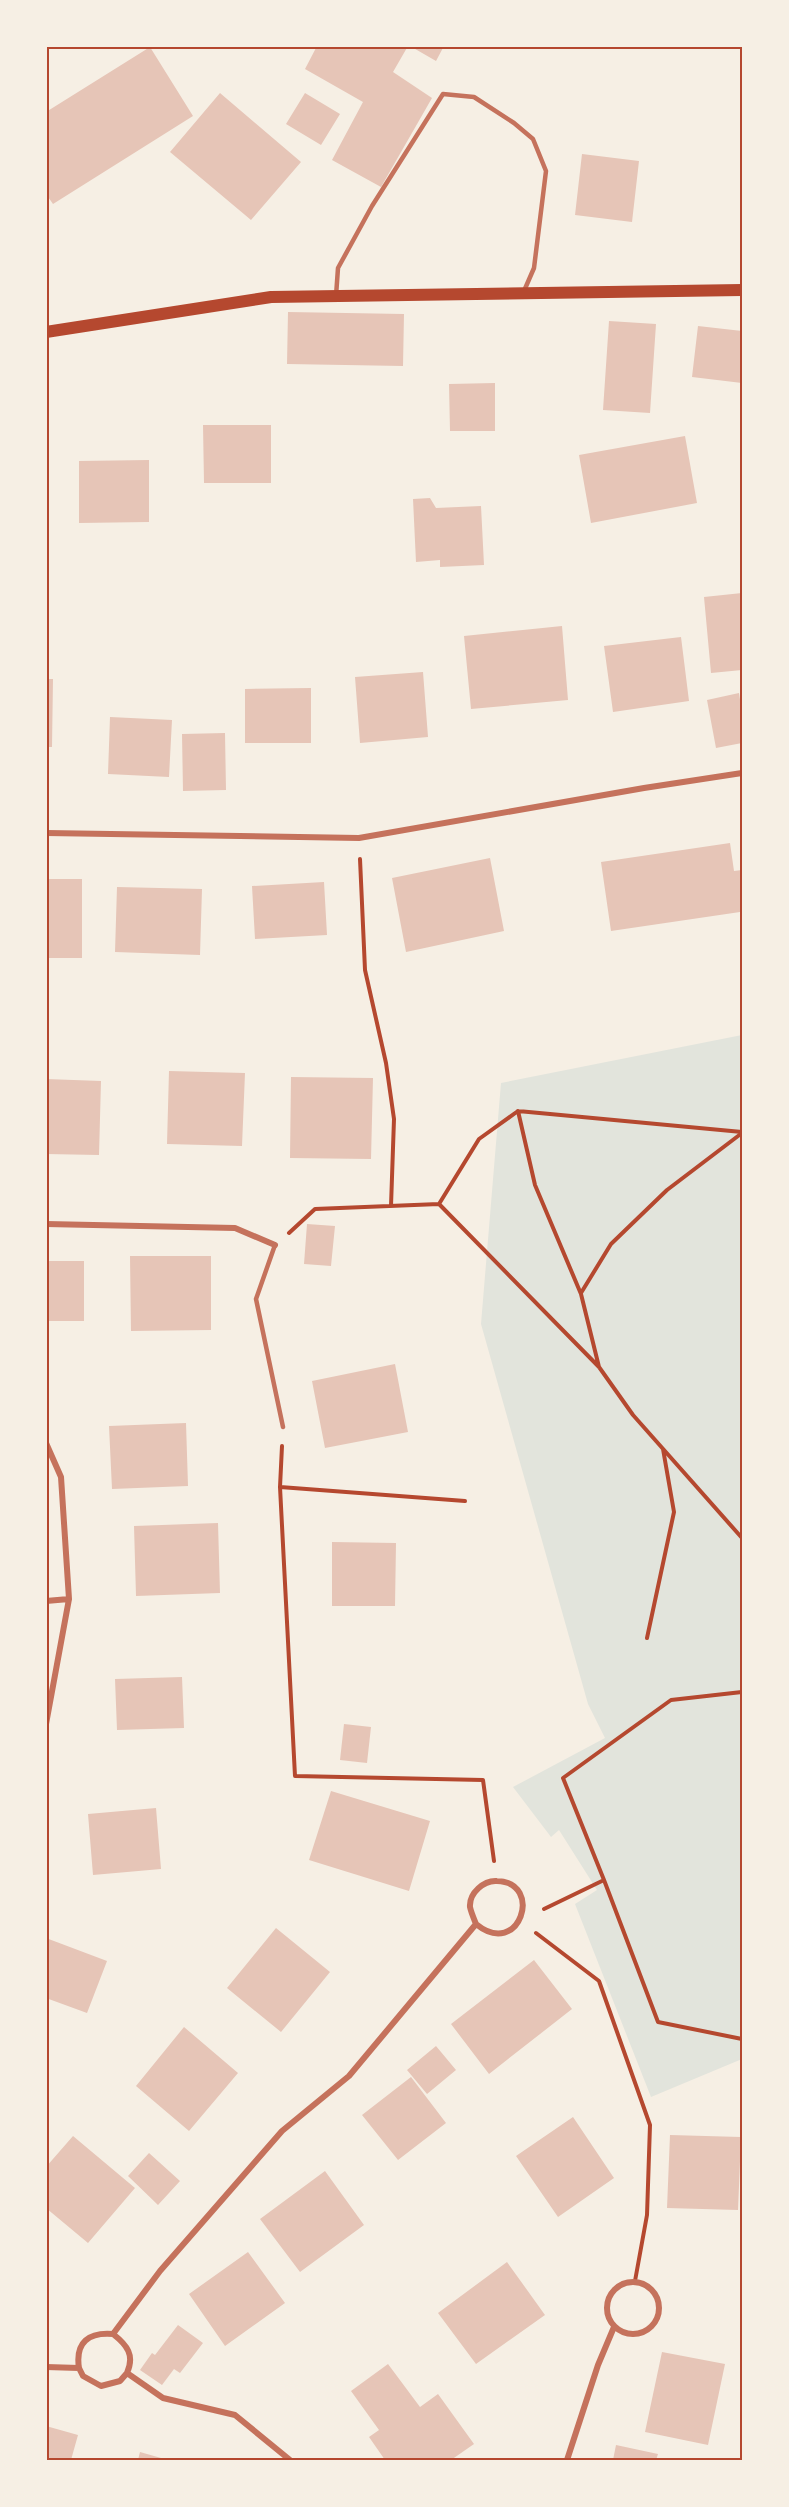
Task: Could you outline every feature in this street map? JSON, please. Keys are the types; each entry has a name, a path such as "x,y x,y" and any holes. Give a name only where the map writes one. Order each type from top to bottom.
{"main road":[{"path":"46,332 271,297 742,290"}],"street":[{"path":"46,833 358,838 742,773"},
{"path":"46,1224 235,1228 276,1245"},
{"path":"46,1443 61,1477 69,1599 46,1724"},
{"path":"46,1601 69,1599"},
{"path":"496,1880 510,1884 521,1895 524,1907 520,1921 512,1929 498,1934 484,1931 476,1924 470,1906 474,1894 481,1885 496,1880"},
{"path":"113,2334 160,2271 282,2131 349,2076 476,1924"},
{"path":"635,2281 647,2285 657,2295 660,2309 658,2319 650,2329 637,2334 624,2333 614,2327 607,2313 608,2298 618,2286 635,2281"},
{"path":"567,2460 598,2365 614,2327"},
{"path":"99,2333 113,2334 128,2347 131,2364 120,2381 101,2386 83,2376 79,2368 80,2346 89,2337 99,2333"},
{"path":"46,2367 79,2368"},
{"path":"127,2373 163,2398 235,2415 290,2460"}],"lane":[{"path":"336,296 338,268 372,206 443,94 474,97 514,123 533,139 546,171 534,268 523,294"},
{"path":"276,1245 256,1299 283,1427"}],"path":[{"path":"358,838 365,970 386,1063 394,1119 391,1206"},
{"path":"439,1204 479,1140 519,1111 742,1132"},
{"path":"519,1111 535,1185 581,1294 599,1367"},
{"path":"581,1294 611,1244 667,1190 742,1132"},
{"path":"276,1245 315,1209 439,1204 599,1367 633,1414 742,1538"},
{"path":"283,1427 280,1487 295,1776 483,1780 496,1880"},
{"path":"647,1638 674,1512 663,1448"},
{"path":"280,1487 465,1501"},
{"path":"742,1692 671,1700 563,1778 658,2022 742,2039"},
{"path":"604,1880 520,1921 599,1981 650,2126 647,2215 635,2281"}],"shaded area":[{"path":"742,1035 742,2059 651,2097 575,1904 597,1890 559,1830 551,1837 513,1787 605,1738 588,1704 481,1324 501,1083"}],"building":[{"path":"317,46 408,46 393,72 432,98 381,187 332,160 363,102 305,69"},
{"path":"410,46 444,46 436,61"},
{"path":"150,47 193,116 53,204 46,194 46,112"},
{"path":"220,93 301,162 251,220 170,152"},
{"path":"305,93 340,114 321,145 286,124"},
{"path":"582,154 639,161 632,222 575,215"},
{"path":"288,312 404,314 403,366 287,364"},
{"path":"609,321 656,324 650,413 603,410"},
{"path":"698,326 742,331 742,383 692,377"},
{"path":"495,383 495,431 450,431 449,384"},
{"path":"203,425 271,425 271,483 204,483"},
{"path":"685,436 697,503 591,523 579,455"},
{"path":"149,460 149,522 79,523 79,461"},
{"path":"430,498 436,508 481,506 484,565 440,567 440,560 416,562 413,499"},
{"path":"742,593 742,670 711,673 704,597"},
{"path":"562,626 568,700 471,709 464,636"},
{"path":"681,637 689,701 613,712 604,646"},
{"path":"423,672 428,737 360,743 355,677"},
{"path":"46,679 53,679 52,747 46,747"},
{"path":"311,688 311,743 245,743 245,689"},
{"path":"739,693 742,712 742,743 716,748 707,700"},
{"path":"110,717 172,720 169,777 108,774"},
{"path":"225,733 226,790 183,791 182,734"},
{"path":"730,843 734,871 742,870 742,919 740,912 611,931 601,862"},
{"path":"490,858 504,931 406,952 392,878"},
{"path":"46,879 82,879 82,958 46,958"},
{"path":"324,882 327,935 255,939 252,886"},
{"path":"117,887 202,889 200,955 115,952"},
{"path":"169,1071 245,1073 242,1146 167,1144"},
{"path":"291,1077 373,1078 371,1159 290,1158"},
{"path":"46,1079 101,1081 99,1155 46,1154"},
{"path":"307,1224 335,1226 331,1266 304,1264"},
{"path":"130,1256 211,1256 211,1330 131,1331"},
{"path":"46,1261 84,1261 84,1321 46,1321"},
{"path":"395,1364 408,1432 325,1448 312,1381"},
{"path":"186,1423 188,1486 112,1489 109,1426"},
{"path":"218,1523 220,1593 136,1596 134,1526"},
{"path":"332,1542 396,1543 395,1606 332,1606"},
{"path":"182,1677 184,1728 117,1730 115,1679"},
{"path":"344,1724 371,1727 367,1763 340,1760"},
{"path":"331,1791 430,1821 409,1891 309,1860"},
{"path":"156,1808 161,1869 93,1875 88,1814"},
{"path":"276,1928 330,1972 281,2032 227,1988"},
{"path":"46,1938 107,1961 87,2013 46,1998"},
{"path":"534,1960 572,2009 489,2074 451,2024"},
{"path":"184,2027 238,2073 189,2131 136,2086"},
{"path":"436,2046 456,2070 427,2094 407,2070"},
{"path":"411,2077 446,2123 398,2160 362,2115"},
{"path":"573,2117 614,2178 558,2217 516,2156"},
{"path":"670,2135 741,2137 738,2210 667,2208"},
{"path":"73,2136 135,2188 88,2243 46,2208 46,2167"},
{"path":"149,2153 180,2181 158,2205 128,2176"},
{"path":"325,2171 364,2225 300,2272 260,2219"},
{"path":"248,2252 285,2303 225,2346 189,2294"},
{"path":"507,2262 545,2315 476,2364 438,2313"},
{"path":"178,2325 203,2343 180,2373 174,2369 162,2385 140,2370"},
{"path":"662,2352 725,2364 708,2445 645,2432"},
{"path":"388,2364 420,2407 438,2394 474,2444 451,2460 385,2460 369,2437 379,2430 351,2391"},
{"path":"46,2426 78,2435 71,2460 46,2460"},
{"path":"616,2445 658,2454 656,2460 613,2460"},
{"path":"140,2452 168,2460 138,2460"}]}
